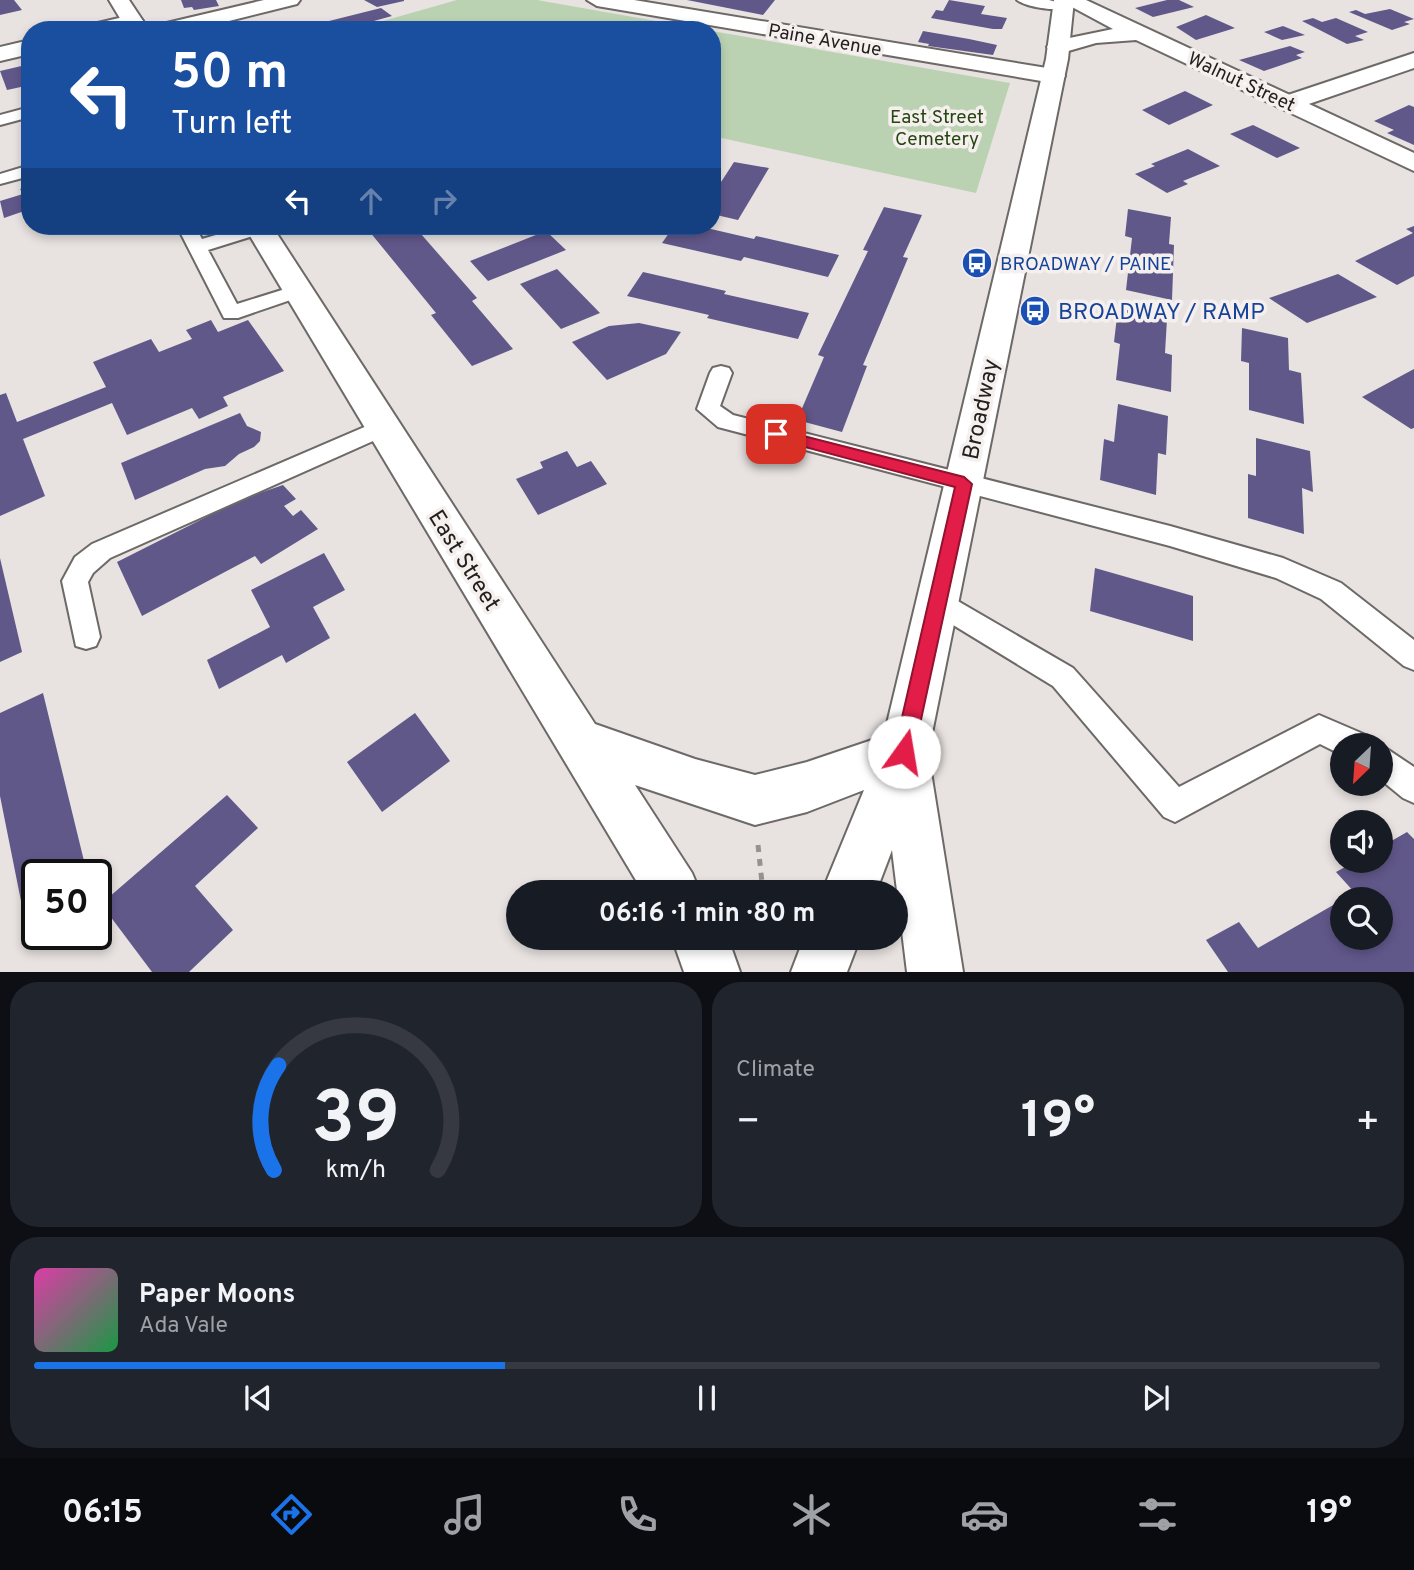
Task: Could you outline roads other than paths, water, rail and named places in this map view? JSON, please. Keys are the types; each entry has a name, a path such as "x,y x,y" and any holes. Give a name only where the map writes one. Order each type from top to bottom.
{"main road":[{"path":"119,0 132,21"},
{"path":"203,21 290,0"},
{"name":"Paine Avenue","path":"597,0 1055,62"},
{"name":"Broadway","path":"854,880 904,752 1055,62 1065,2"},
{"name":"Walnut Street","path":"1065,2 1139,33 1414,163"},
{"path":"1055,62 1095,37 1139,33"},
{"path":"0,54 21,49"},
{"path":"1288,103 1414,60"},
{"name":"East Street","path":"264,235 665,880"},
{"path":"578,741 695,783 755,800 807,787 904,752 935,971"},
{"path":"704,950 712,971"},
{"path":"819,971 827,950"}],"lane":[{"path":"1023,0 1065,2"},
{"path":"0,120 21,114"},
{"path":"0,179 21,173"},
{"path":"191,235 231,313 298,291"},
{"path":"197,247 234,235"},
{"path":"721,373 708,409 726,421 1170,536 1283,569 1331,591 1414,657"},
{"path":"86,637 75,581 84,565 101,551 383,427"},
{"path":"937,601 1063,677 1175,806 1319,729 1330,734"},
{"path":"1393,770 1414,787"}],"place":[{"name":"BROADWAY / PAINE","path":"977,263"},
{"name":"BROADWAY / RAMP","path":"1035,311"}],"park label":[{"name":"East Street Cemetery","path":"937,127"}]}
